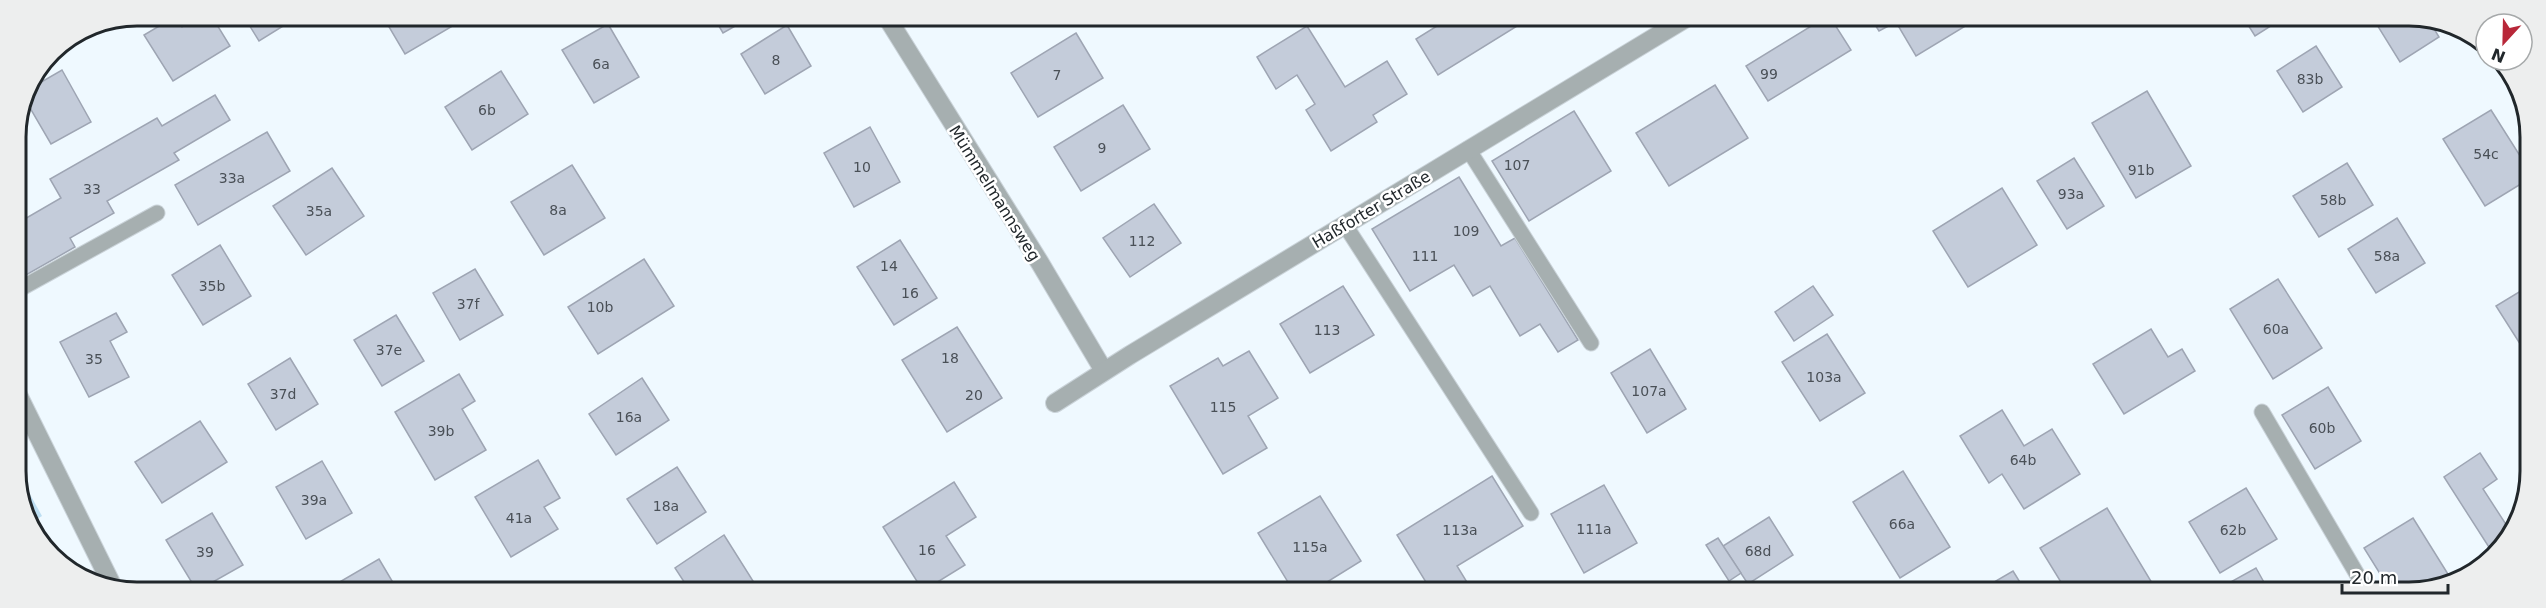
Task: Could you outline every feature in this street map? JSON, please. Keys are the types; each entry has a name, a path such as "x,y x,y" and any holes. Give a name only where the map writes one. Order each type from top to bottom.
{"street":[{"name":"Mümmelmannsweg","path":"892,26 1104,371"},
{"name":"Haßforter Straße","path":"1055,403 1673,26"},
{"path":"26,426 108,579"}],"lane":[{"path":"1468,149 1591,343"},
{"path":"26,285 157,213"},
{"path":"1345,225 1531,513"},
{"path":"2262,412 2362,582"}],"shaded area":[{"path":"28,490 42,516 36,519"}],"building":[{"path":"159,26 218,26 230,46 173,81 144,35"},
{"path":"250,26 283,26 259,41"},
{"path":"388,26 453,26 405,54"},
{"path":"604,26 609,26 639,77 594,103 562,50"},
{"path":"719,26 735,26 723,33"},
{"path":"788,26 811,66 765,94 741,54"},
{"path":"1307,26 1345,87 1387,61 1407,94 1373,115 1377,122 1331,151 1306,110 1315,104 1297,75 1276,89 1257,57"},
{"path":"1437,26 1517,26 1438,75 1416,39"},
{"path":"1811,26 1836,26 1851,50 1768,101 1746,66"},
{"path":"1876,26 1888,26 1879,31"},
{"path":"1898,26 1965,26 1916,56"},
{"path":"2249,26 2271,26 2255,36"},
{"path":"2378,26 2424,26 2434,29 2439,37 2400,62"},
{"path":"1076,33 1103,78 1038,117 1011,73"},
{"path":"2316,46 2342,87 2303,112 2277,71"},
{"path":"62,70 91,122 51,144 29,107 40,83"},
{"path":"501,71 528,114 472,150 445,107"},
{"path":"1715,85 1748,138 1669,186 1636,133"},
{"path":"2147,91 2191,166 2136,198 2092,123"},
{"path":"215,95 230,120 174,153 179,160 107,201 114,213 70,238 75,247 26,275 26,218 61,198 50,179 157,118 162,126"},
{"path":"1123,105 1150,149 1081,191 1054,147"},
{"path":"2491,110 2520,156 2520,185 2485,206 2443,139"},
{"path":"1574,111 1611,171 1529,221 1492,161"},
{"path":"870,127 900,182 854,207 824,153"},
{"path":"267,132 290,171 198,225 175,185"},
{"path":"2074,158 2104,206 2067,229 2037,181"},
{"path":"2347,163 2373,205 2319,237 2293,196"},
{"path":"572,165 605,218 544,255 511,202"},
{"path":"332,168 364,216 306,255 273,206"},
{"path":"1459,177 1501,246 1515,238 1578,340 1558,352 1540,324 1520,336 1490,286 1473,296 1454,265 1410,291 1372,229"},
{"path":"2002,188 2037,245 1968,287 1933,231"},
{"path":"1154,204 1181,243 1130,277 1103,238"},
{"path":"2397,218 2425,263 2376,293 2348,249"},
{"path":"900,240 937,298 894,325 857,267"},
{"path":"220,245 251,296 203,325 172,275"},
{"path":"644,259 674,306 598,354 568,307"},
{"path":"475,269 503,315 460,340 433,293"},
{"path":"2278,279 2322,348 2273,379 2230,309"},
{"path":"1343,286 1374,335 1310,373 1280,324"},
{"path":"1813,286 1833,315 1794,341 1775,312"},
{"path":"2520,291 2520,344 2496,306"},
{"path":"116,313 127,332 110,341 129,377 89,397 60,342"},
{"path":"396,315 424,361 382,386 354,340"},
{"path":"957,327 1002,398 947,432 902,360"},
{"path":"2151,329 2168,357 2182,349 2195,371 2124,414 2093,364"},
{"path":"1827,334 1865,393 1820,421 1782,362"},
{"path":"1650,349 1686,409 1647,433 1611,373"},
{"path":"1249,351 1278,398 1248,416 1267,448 1223,474 1170,386 1218,358 1223,366"},
{"path":"290,358 318,404 276,430 248,384"},
{"path":"459,374 475,401 462,409 486,450 435,480 395,412"},
{"path":"642,378 669,420 616,455 589,414"},
{"path":"2328,387 2361,441 2315,469 2282,415"},
{"path":"2002,410 2024,446 2052,429 2080,474 2024,509 2002,474 1989,483 1960,436"},
{"path":"200,421 227,462 162,503 135,462"},
{"path":"2480,453 2497,479 2483,489 2507,525 2490,548 2444,477"},
{"path":"538,460 560,498 544,507 558,529 511,557 475,497"},
{"path":"322,461 352,513 306,539 276,487"},
{"path":"677,467 706,512 657,544 627,499"},
{"path":"1903,471 1950,547 1900,578 1853,502"},
{"path":"1492,476 1523,526 1457,566 1467,582 1426,582 1397,535"},
{"path":"954,482 976,517 946,536 965,565 938,582 917,582 883,527"},
{"path":"1604,485 1637,543 1584,573 1551,514"},
{"path":"2246,488 2277,539 2220,573 2189,522"},
{"path":"1320,496 1361,561 1327,582 1288,582 1258,533"},
{"path":"2107,508 2151,582 2061,582 2040,548"},
{"path":"212,513 243,565 213,582 192,582 166,540"},
{"path":"1769,517 1793,555 1751,582 1747,582 1723,546"},
{"path":"2413,518 2449,575 2416,582 2385,582 2364,548"},
{"path":"724,535 753,581 684,582 675,568"},
{"path":"1718,538 1741,573 1729,581 1706,545"},
{"path":"379,559 393,582 340,582"},
{"path":"2256,568 2264,582 2231,582"},
{"path":"2013,571 2020,582 1994,582"}]}
